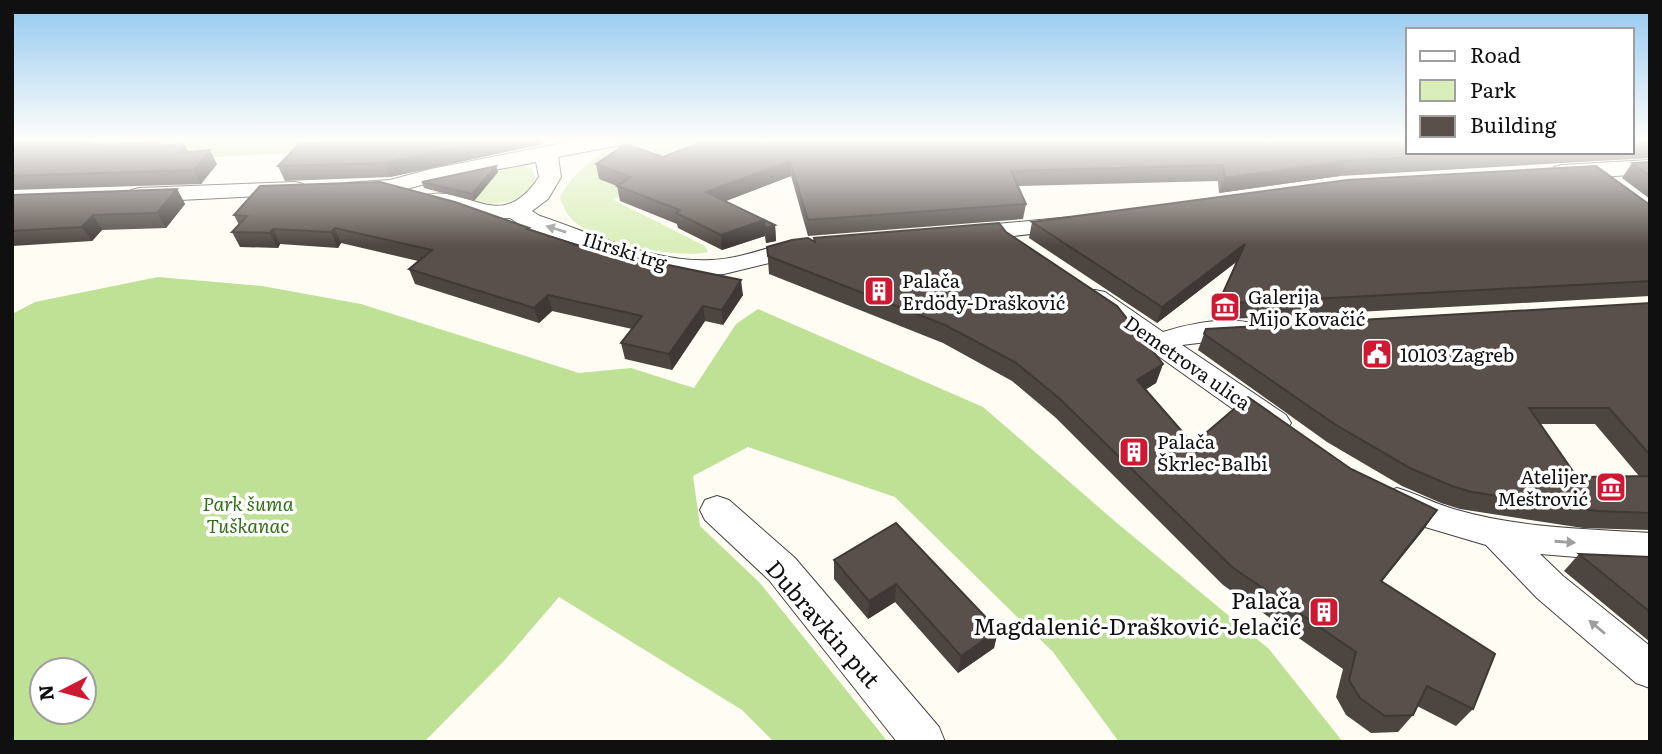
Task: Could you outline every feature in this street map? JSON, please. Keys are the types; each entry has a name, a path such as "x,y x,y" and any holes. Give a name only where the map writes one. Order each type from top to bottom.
{"street":[{"path":"113,196 391,187 435,175"},
{"path":"515,211 531,204 546,186 549,175"},
{"path":"1599,175 1622,192"},
{"name":"Ilirski trg","path":"391,187 417,196 487,211 515,211 531,221 678,266 711,268 740,263 773,252 824,245"},
{"path":"939,236 1095,221"},
{"path":"1006,231 1014,243 1025,251"},
{"name":"Demetrova ulica","path":"1071,282 1296,438"},
{"path":"1160,342 1190,333 1271,328"},
{"path":"1371,486 1429,516 1497,534 1554,542 1650,548"},
{"name":"Dubravkin put","path":"717,510 782,569 924,742"},
{"path":"1497,534 1550,587 1650,670"}],"green space":[{"path":"471,175 534,175 536,180 522,200 491,204 432,192 438,183"},
{"path":"576,175 650,175 614,200 705,246 708,252 694,254 656,251 614,241 580,226 567,213 560,198"},
{"name":"Park šuma Tuškanac","path":"158,277 262,286 361,304 579,373 631,368 694,388 736,324 758,309 983,407 1269,649 1343,742 1119,742 1053,652 895,497 748,447 693,476 700,526 760,583 888,742 774,742 742,710 559,597 503,662 424,742 12,742 12,314 35,302"}],"building":[{"path":"454,175 488,175 472,194 422,182"},
{"path":"626,175 752,175 706,192 775,225 765,228 764,220 721,235 676,213 680,210 617,186 631,177"},
{"path":"794,175 1013,175 1026,204 808,220"},
{"path":"1433,175 1609,175 1650,205 1650,281 1218,304 1245,244 1162,307 1032,222 1347,180"},
{"path":"380,182 455,202 529,228 527,229 618,258 620,255 741,280 722,310 703,306 669,354 621,343 642,316 548,295 534,308 409,269 432,250 335,228 331,232 273,229 270,233 232,232 247,216 234,215 260,186"},
{"path":"177,189 157,213 93,215 82,227 12,231 12,195"},
{"path":"999,223 1006,232 1117,306 1163,364 1137,380 1193,444 1248,397 1351,469 1437,510 1381,581 1495,654 1473,709 1427,686 1413,715 1385,716 1360,698 1349,680 1356,652 1232,567 1060,399 1015,362 945,325 768,256 767,247 792,240 808,238 815,242 814,238"},
{"path":"1650,303 1650,455 1609,408 1529,408 1577,477 1650,476 1650,513 1598,511 1472,492 1452,486 1412,469 1336,425 1204,334 1206,329"},
{"path":"896,523 998,630 961,656 896,584 869,601 834,560"},
{"path":"1579,554 1650,557 1650,612"}],"place":[{"name":"Palača Erdödy-Drašković","path":"879,291"},
{"name":"Galerija Mijo Kovačić","path":"1225,307"},
{"name":"10103 Zagreb","path":"1377,354"},
{"name":"Palača Škrlec-Balbi","path":"1134,452"},
{"name":"Atelijer Meštrović","path":"1611,487"},
{"name":"Palača Magdalenić-Drašković-Jelačić","path":"1324,612"}]}
